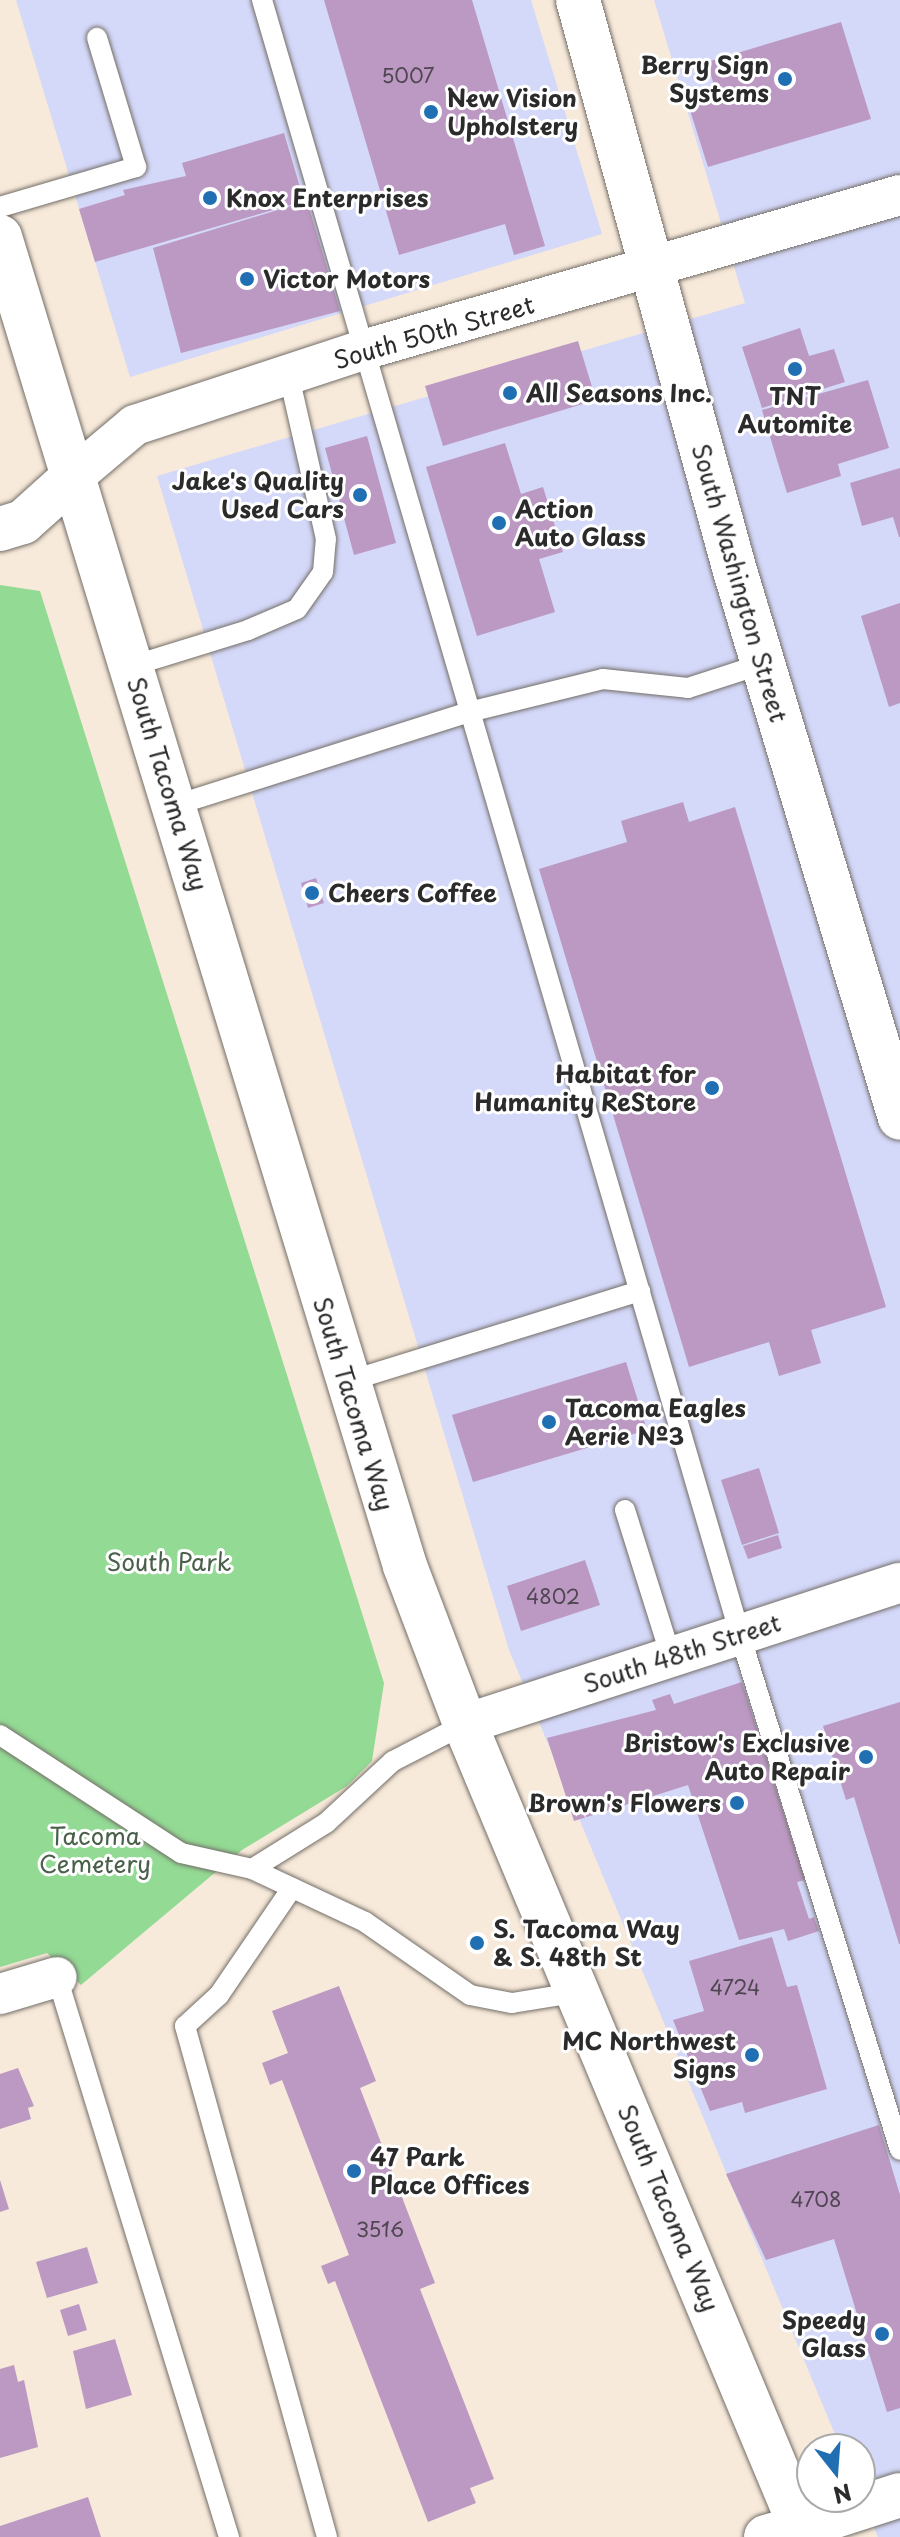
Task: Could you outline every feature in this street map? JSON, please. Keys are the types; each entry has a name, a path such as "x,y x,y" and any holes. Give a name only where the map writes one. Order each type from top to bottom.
{"main road":[{"name":"South Washington Street","path":"578,0 762,664 900,1118"},
{"name":"South Tacoma Way","path":"0,237 72,478 176,805 346,1382 405,1566 465,1724 580,1992 790,2534"},
{"name":"South 50th Street","path":"0,529 23,522 72,478"},
{"path":"790,2534 900,2495"}],"street":[{"name":"South 50th Street","path":"72,478 135,425 363,350 653,270 900,195"},
{"name":"South 48th Street","path":"465,1724 900,1583"},
{"path":"0,1994 57,1977"}],"lane":[{"path":"262,0 740,1635 900,2150"},
{"path":"0,207 136,167 97,38"},
{"path":"132,666 248,630 297,609 323,572 326,539 289,376"},
{"path":"176,805 469,712 603,679 688,688 762,664"},
{"path":"346,1382 640,1291"},
{"path":"625,1510 671,1657"},
{"path":"252,1869 326,1823 393,1761 465,1724"},
{"path":"0,1735 181,1853 252,1869 365,1922 470,1995 512,2003 580,1992"},
{"path":"292,1888 219,1995 185,2026 327,2537"},
{"path":"57,1977 229,2537"}],"shaded area":[{"path":"16,0 531,0 602,234 130,377"},
{"path":"654,0 900,0 900,2537 878,2537 868,2513 876,2513 876,2433 834,2433 509,1650 157,476 745,303"}],"green space":[{"name":"South Park","path":"0,585 40,591 384,1683 372,1761 347,1786 242,1850 81,1985 47,1953 0,1967"}],"building":[{"name":"New Vision Upholstery","path":"324,0 472,0 545,246 514,255 505,224 399,255"},
{"name":"Berry Sign Systems","path":"841,22 871,119 708,167 688,104 717,95 707,62"},
{"name":"Knox Enterprises","path":"284,133 304,201 95,262 79,209 125,195 123,190 186,176 182,163"},
{"name":"Victor Motors","path":"307,201 340,311 181,353 153,248"},
{"name":"TNT Automite","path":"800,328 809,356 834,349 845,382 762,408 742,347"},
{"name":"All Seasons Inc.","path":"578,341 596,400 443,446 425,386"},
{"path":"868,380 889,448 838,464 841,476 787,493 762,410"},
{"name":"Jake's Quality Used Cars","path":"367,436 396,543 354,555 325,448"},
{"name":"Action Auto Glass","path":"505,443 521,494 543,487 563,552 539,559 555,612 477,636 426,467"},
{"path":"900,468 900,537 893,517 862,526 850,483"},
{"path":"900,603 900,703 889,707 861,616"},
{"name":"Habitat for Humanity ReStore","path":"683,802 689,822 735,807 886,1307 811,1330 821,1363 779,1376 769,1342 689,1367 539,869 627,842 621,821"},
{"name":"Cheers Coffee","path":"316,878 324,903 308,908 301,883"},
{"name":"Tacoma Eagles Aerie №3","path":"626,1362 647,1430 473,1482 452,1415"},
{"path":"759,1468 779,1533 742,1545 721,1480"},
{"path":"778,1535 782,1548 748,1559 743,1546"},
{"path":"585,1560 600,1605 521,1631 507,1586"},
{"name":"Brown's Flowers","path":"742,1682 805,1880 797,1882 809,1919 814,1917 819,1931 788,1941 784,1929 739,1940 688,1785 574,1821 547,1738 656,1710 652,1700 670,1694 674,1704"},
{"path":"900,1702 899,1944 854,1797 846,1800 823,1726"},
{"name":"MC Northwest Signs","path":"772,1937 787,1987 797,1985 827,2089 745,2113 742,2102 710,2111 673,2020 704,2011 689,1961"},
{"name":"47 Park Place Offices","path":"339,1986 376,2081 360,2088 435,2283 420,2289 494,2479 470,2488 476,2503 428,2522 335,2281 328,2284 321,2266 349,2255 282,2080 270,2085 262,2063 288,2053 272,2011"},
{"path":"18,2068 34,2106 28,2108 31,2119 0,2129 0,2074"},
{"name":"Speedy Glass","path":"879,2125 900,2195 900,2408 887,2412 834,2239 766,2260 726,2174"},
{"path":"0,2180 9,2209 0,2212"},
{"path":"87,2247 98,2283 47,2298 36,2262"},
{"path":"79,2304 87,2330 68,2336 60,2310"},
{"path":"115,2339 132,2395 86,2409 73,2351"},
{"path":"14,2365 18,2382 24,2380 38,2447 0,2458 0,2369"},
{"path":"88,2497 101,2537 0,2537 0,2526"}],"place":[{"name":"Berry Sign Systems","path":"785,79"},
{"name":"New Vision Upholstery","path":"431,112"},
{"name":"Knox Enterprises","path":"210,198"},
{"name":"Victor Motors","path":"247,279"},
{"name":"TNT Automite","path":"795,369"},
{"name":"All Seasons Inc.","path":"510,393"},
{"name":"Jake's Quality Used Cars","path":"360,495"},
{"name":"Action Auto Glass","path":"499,523"},
{"name":"Cheers Coffee","path":"312,893"},
{"name":"Habitat for Humanity ReStore","path":"712,1088"},
{"name":"Tacoma Eagles Aerie №3","path":"549,1422"},
{"name":"Bristow's Exclusive Auto Repair","path":"866,1757"},
{"name":"Brown's Flowers","path":"737,1803"},
{"name":"S. Tacoma Way & S. 48th St","path":"477,1943"},
{"name":"MC Northwest Signs","path":"752,2055"},
{"name":"47 Park Place Offices","path":"354,2171"},
{"name":"Speedy Glass","path":"882,2334"}],"park label":[{"name":"Tacoma Cemetery","path":"95,1850"}]}
